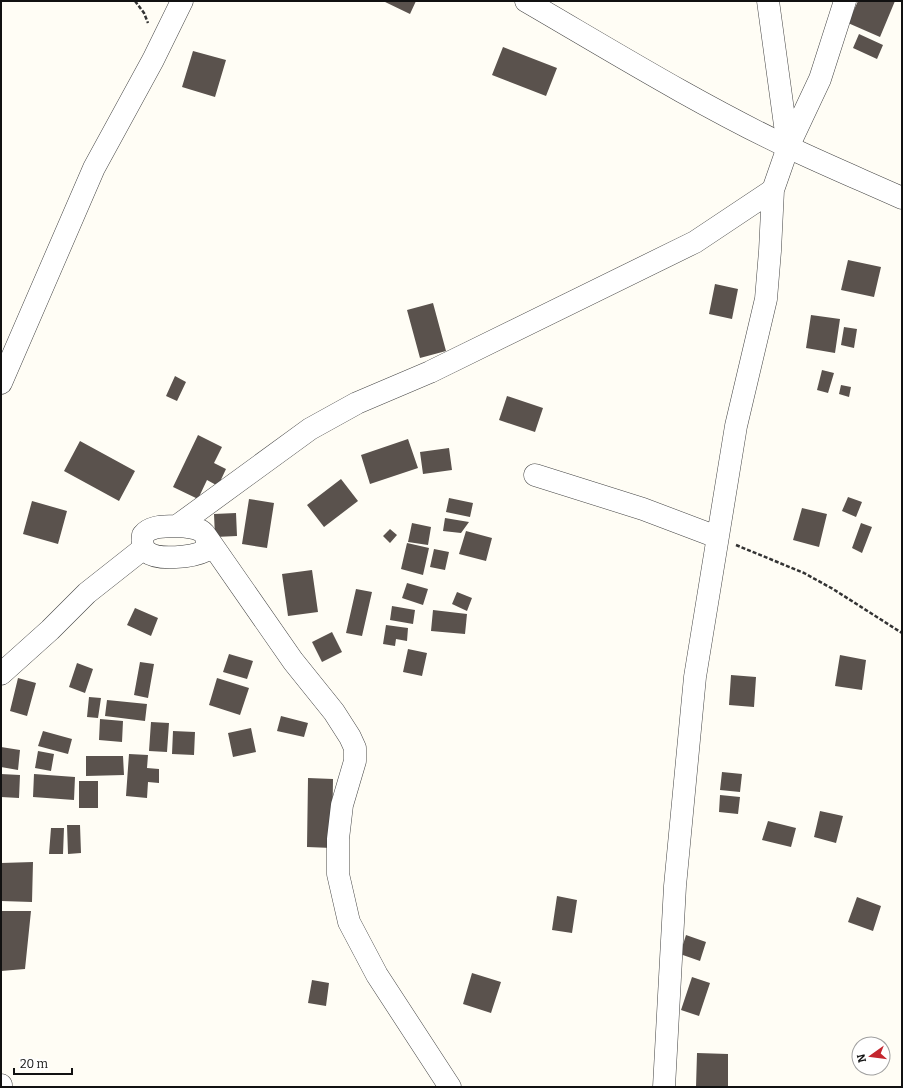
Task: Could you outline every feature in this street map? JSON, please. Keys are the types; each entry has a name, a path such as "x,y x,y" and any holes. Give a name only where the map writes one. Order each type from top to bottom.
{"street":[{"path":"1,383 94,168 153,60 182,1"},
{"path":"526,1 682,91 788,147 902,198"},
{"path":"768,1 788,147"},
{"path":"664,1087 676,886 694,677 736,426 766,299 773,190 788,147 820,79 846,1"},
{"path":"177,526 310,429 357,403 430,372 695,242 773,190"},
{"path":"535,475 644,509 717,537"},
{"path":"206,536 207,544 205,551 200,554 171,557 156,556 148,553 144,548 143,535 148,530 177,526 190,526 200,529 206,536 289,655 334,712 350,737 355,748 355,761 342,806 338,839 338,874 349,922 377,975 450,1087"},
{"path":"1,674 50,630 87,593 144,548"}],"path":[{"path":"717,537 804,573 833,589 902,633"}],"building":[{"path":"383,1 416,1 410,14"},
{"path":"858,1 895,1 880,37 848,23"},
{"path":"859,34 883,45 877,59 853,48"},
{"path":"503,47 557,68 546,96 492,75"},
{"path":"193,51 226,60 215,97 182,87"},
{"path":"848,260 881,267 874,297 841,290"},
{"path":"715,284 738,289 732,319 709,314"},
{"path":"433,303 446,351 420,358 407,310"},
{"path":"811,315 840,319 835,353 806,348"},
{"path":"844,327 857,329 854,348 841,345"},
{"path":"822,370 834,373 828,393 817,390"},
{"path":"175,376 186,382 177,401 166,396"},
{"path":"841,385 851,387 849,397 839,394"},
{"path":"507,396 543,408 535,432 499,420"},
{"path":"198,435 222,447 214,463 226,469 218,486 207,480 198,499 173,487"},
{"path":"408,439 418,468 370,484 361,455"},
{"path":"80,441 135,471 119,501 64,471"},
{"path":"449,448 452,470 423,474 420,452"},
{"path":"341,479 358,501 324,527 307,505"},
{"path":"848,497 862,502 856,517 842,511"},
{"path":"449,498 473,503 470,517 446,512"},
{"path":"249,499 274,503 267,548 242,544"},
{"path":"32,501 67,511 58,544 23,534"},
{"path":"802,508 827,514 819,547 793,540"},
{"path":"236,513 237,536 215,537 214,514"},
{"path":"445,518 469,522 461,533 443,531"},
{"path":"412,523 431,527 428,545 408,542"},
{"path":"861,523 872,527 862,553 852,548"},
{"path":"390,529 397,535 390,543 383,536"},
{"path":"466,531 492,538 486,561 459,554"},
{"path":"407,543 429,548 423,575 401,569"},
{"path":"434,549 449,552 445,570 430,567"},
{"path":"312,570 318,612 288,616 282,574"},
{"path":"407,583 428,589 423,605 402,598"},
{"path":"356,589 372,592 362,636 346,633"},
{"path":"457,592 472,598 467,611 452,604"},
{"path":"392,606 415,610 413,624 390,620"},
{"path":"135,608 158,618 151,636 127,625"},
{"path":"433,610 467,614 465,634 431,631"},
{"path":"386,625 408,628 407,641 396,639 395,646 383,644"},
{"path":"332,632 342,652 322,662 312,642"},
{"path":"408,649 427,653 422,676 403,672"},
{"path":"229,654 253,661 247,679 223,672"},
{"path":"840,655 866,660 862,690 835,686"},
{"path":"140,662 154,664 148,698 134,695"},
{"path":"77,663 93,669 85,693 69,687"},
{"path":"731,675 756,677 754,707 729,705"},
{"path":"18,678 36,683 27,716 10,711"},
{"path":"217,678 249,688 240,715 209,705"},
{"path":"89,697 101,698 98,718 87,717"},
{"path":"107,700 147,704 145,721 105,716"},
{"path":"281,716 308,723 304,737 277,731"},
{"path":"100,719 123,721 122,742 99,740"},
{"path":"151,722 169,723 167,752 149,751"},
{"path":"251,728 256,752 233,757 228,733"},
{"path":"43,731 72,739 68,754 38,746"},
{"path":"173,731 195,732 194,755 172,754"},
{"path":"1,747 20,750 18,770 1,767"},
{"path":"38,751 54,754 51,771 35,768"},
{"path":"129,754 148,755 147,768 159,769 159,783 148,782 147,798 126,796"},
{"path":"86,756 123,756 124,775 86,776"},
{"path":"722,772 742,774 740,792 720,790"},
{"path":"1,774 20,775 19,798 1,797"},
{"path":"34,774 75,777 74,800 33,797"},
{"path":"308,778 333,779 332,848 307,847"},
{"path":"79,781 98,781 98,808 79,808"},
{"path":"720,795 740,797 738,814 719,812"},
{"path":"820,811 843,816 836,843 814,837"},
{"path":"768,821 796,828 791,847 762,840"},
{"path":"67,825 80,825 81,853 68,854"},
{"path":"51,828 64,828 63,854 49,854"},
{"path":"33,862 32,902 1,901 1,863"},
{"path":"557,896 577,900 572,933 552,930"},
{"path":"857,897 881,906 873,931 848,922"},
{"path":"1,911 31,911 25,969 1,971"},
{"path":"686,935 706,942 700,961 680,954"},
{"path":"472,973 501,982 491,1013 463,1004"},
{"path":"692,977 710,983 699,1016 681,1010"},
{"path":"312,980 329,983 326,1006 308,1003"},
{"path":"697,1053 728,1054 728,1087 696,1087"}]}
